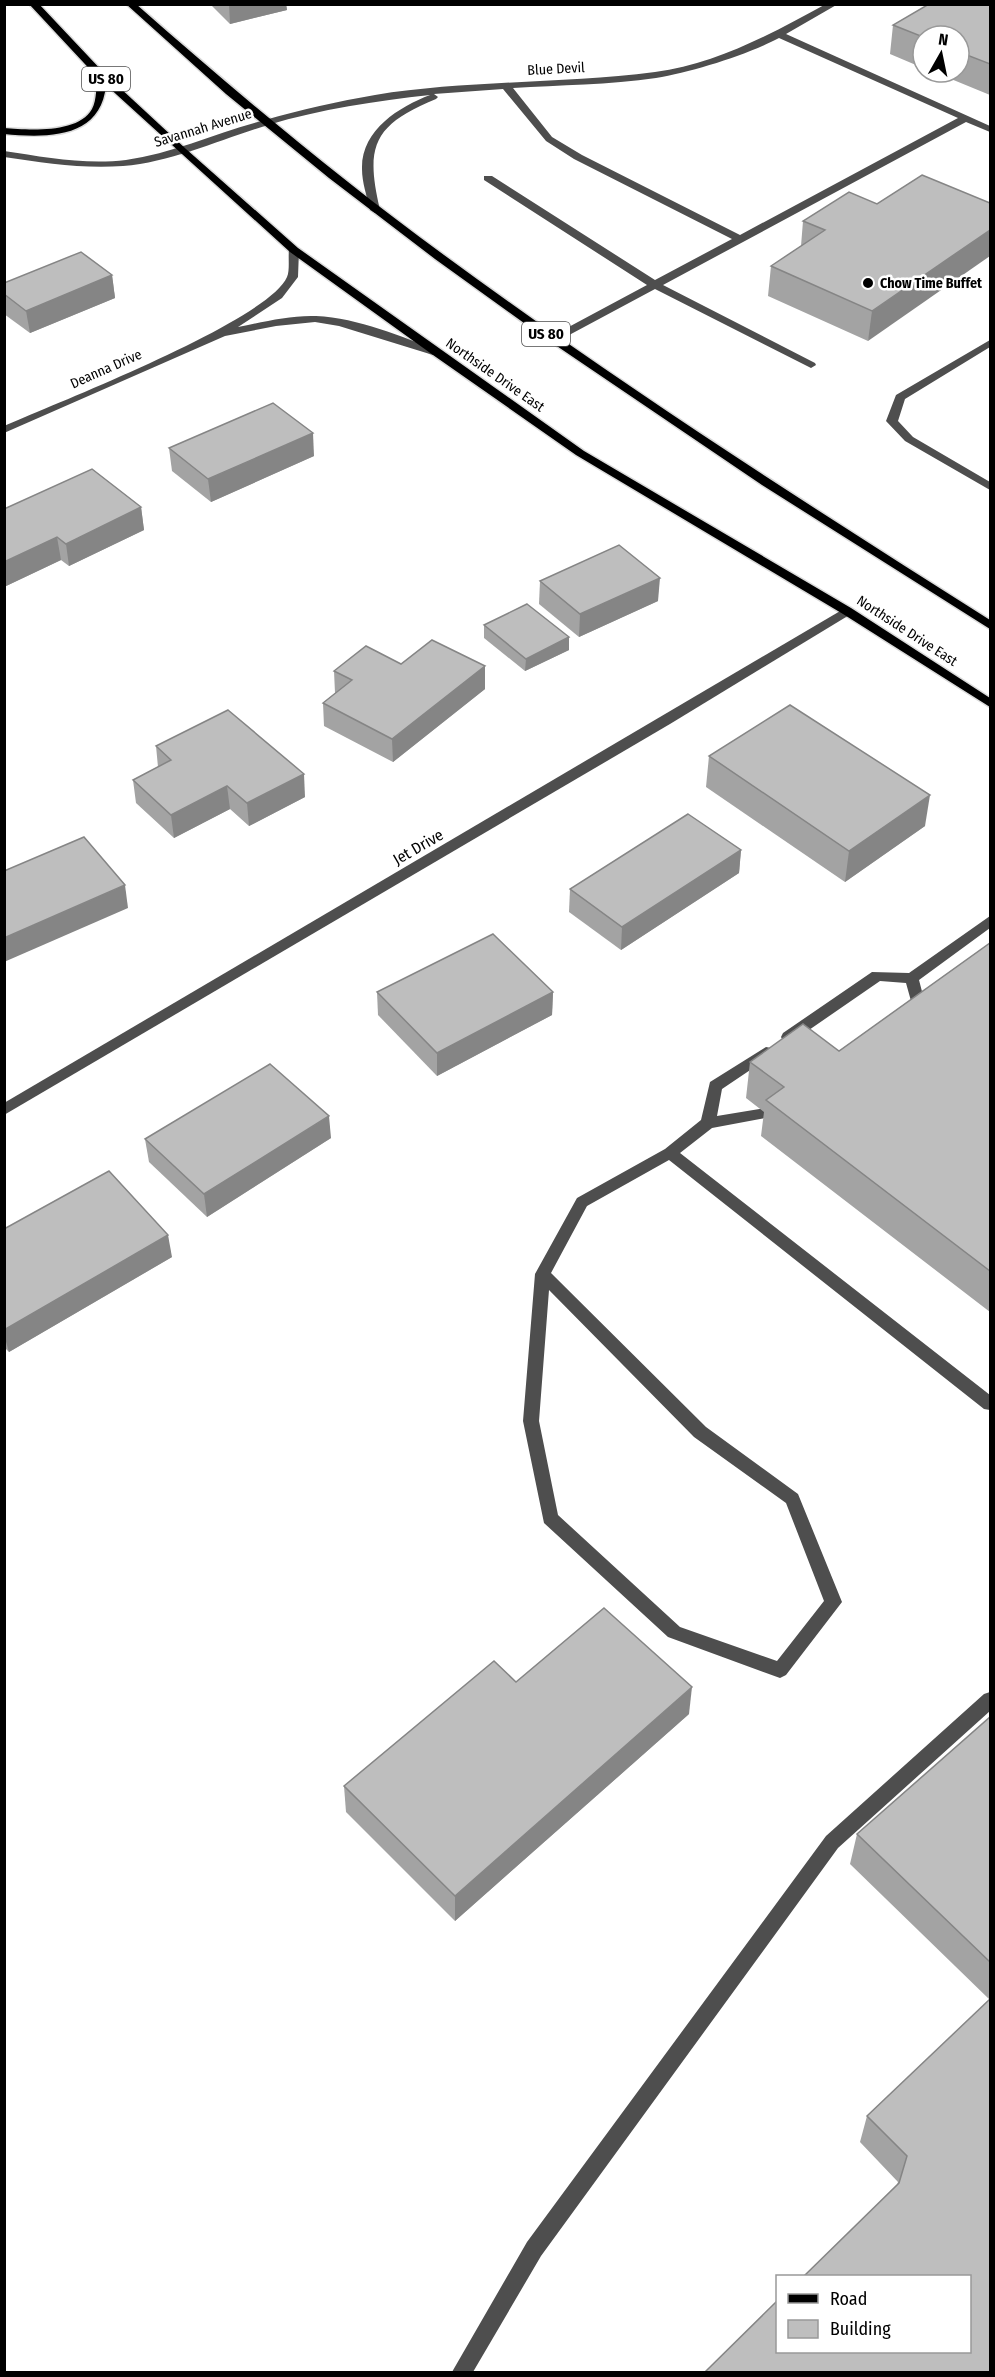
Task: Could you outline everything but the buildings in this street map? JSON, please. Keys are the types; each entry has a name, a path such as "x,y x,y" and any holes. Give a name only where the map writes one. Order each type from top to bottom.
{"main road":[{"name":"Northside Drive East","path":"33,4 102,76 182,151 294,250 580,453 847,610 990,703"},
{"name":"US 80","path":"130,4 195,64 375,210 554,339 881,556 990,625"},
{"path":"4,131 52,132 80,123 94,113 99,99 102,76"}],"street":[{"name":"Blue Devil","path":"267,122 375,98 456,88 656,75 697,65 764,42 834,4"},
{"path":"779,34 990,129"},
{"path":"506,86 549,140 740,239"},
{"path":"375,210 367,164 370,148 382,127 416,104 456,88"},
{"path":"554,339 965,118"},
{"name":"Savannah Avenue","path":"4,154 45,162 125,163 182,151 267,122"},
{"path":"488,178 655,285 812,365"},
{"name":"Deanna Drive","path":"4,430 219,335 278,296 293,277 294,250"},
{"name":"Deanna Drive","path":"219,335 268,324 323,320 437,353"},
{"path":"990,343 900,397 892,421 909,440 990,487"},
{"name":"Jet Drive","path":"4,1110 655,727 847,610"},
{"path":"708,1123 716,1086 877,976 912,978 990,921"},
{"path":"899,1016 918,1003 912,978"},
{"path":"543,1274 700,1432 792,1499 832,1602 780,1670 674,1632 550,1518 531,1421 543,1274 582,1202 670,1153 708,1123 765,1113"},
{"path":"670,1153 990,1404"},
{"path":"462,2373 534,2249 832,1842 990,1700"}],"place":[{"name":"Chow Time Buffet","path":"868,283"}]}
